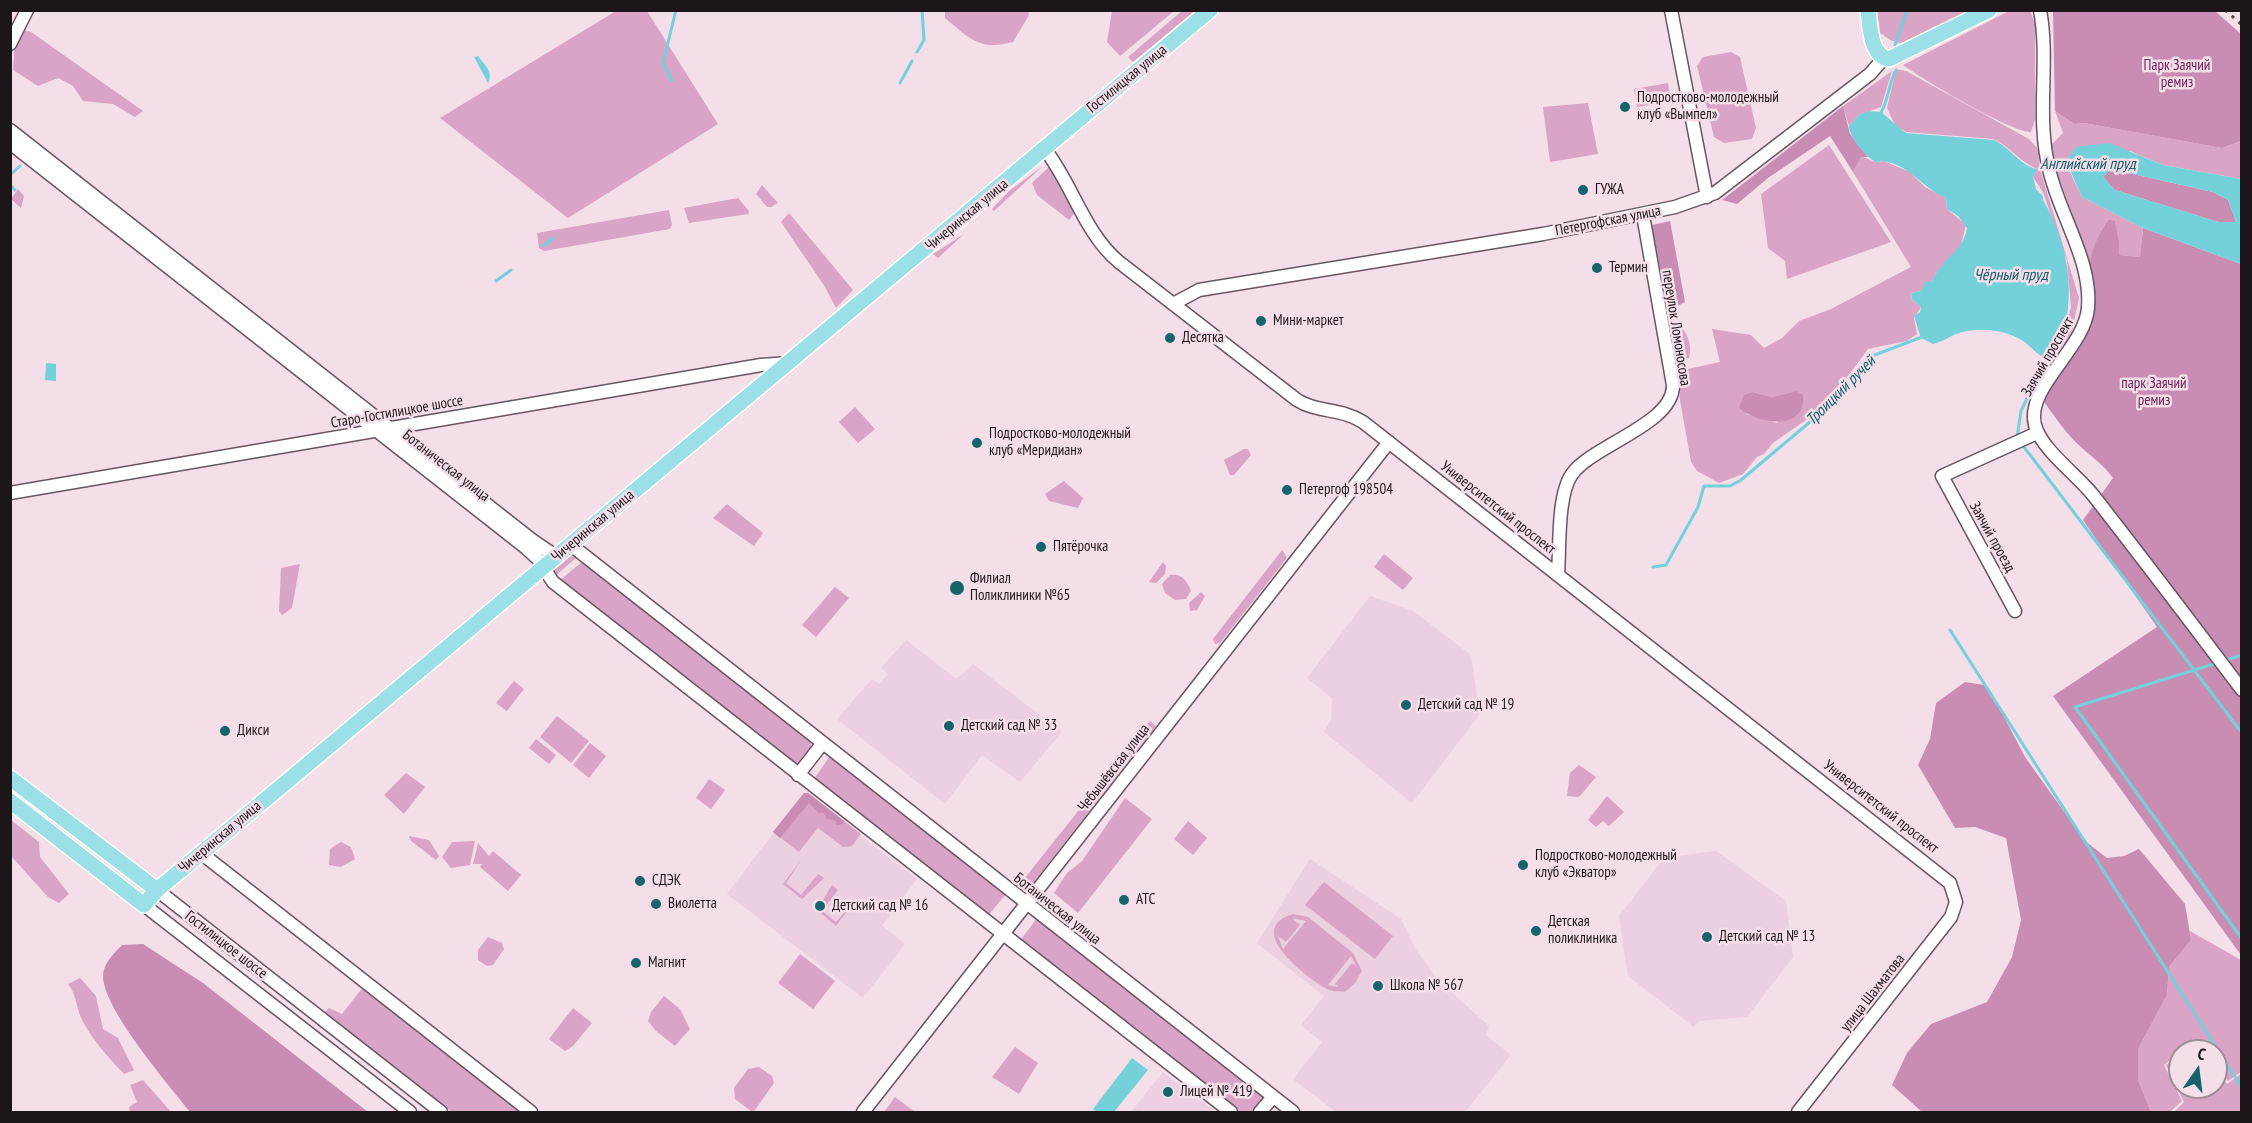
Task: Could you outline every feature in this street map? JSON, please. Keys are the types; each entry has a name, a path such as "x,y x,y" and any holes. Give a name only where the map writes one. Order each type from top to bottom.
{"main road":[{"name":"Гостилицкая улица","path":"1044,148 1210,10"},
{"path":"1868,10 1874,47 1884,58"},
{"name":"Петергофская улица","path":"1884,58 1895,58 1989,10"},
{"name":"Чичеринская улица","path":"144,905 157,890 969,214 1044,148"},
{"name":"Гостилицкое шоссе","path":"10,778 157,890"},
{"name":"Гостилицкое шоссе","path":"10,801 144,905"}],"street":[{"path":"10,44 27,10"},
{"path":"1671,10 1707,197"},
{"name":"Заячий проспект","path":"2037,433 2034,421 2037,405 2046,385 2080,335 2088,316 2089,302 2085,275 2045,152 2041,120 2040,10"},
{"name":"Петергофская улица","path":"1173,304 1199,290 1643,215 1707,197 1852,88 1874,70 1884,58"},
{"name":"Ботаническая улица","path":"10,130 557,557"},
{"name":"Ботаническая улица","path":"10,143 525,548 544,567 554,582 1231,1113"},
{"name":"Университетский проспект","path":"1044,148 1056,164 1105,249 1297,400 1311,407 1355,417 1389,442 1933,867 1953,887"},
{"name":"переулок Ломоносова","path":"1558,574 1564,492 1573,472 1662,411 1672,396 1669,362 1643,215"},
{"name":"Старо-Гостилицкое шоссе","path":"10,493 761,365 789,363"},
{"path":"2037,433 2092,494 2241,690"},
{"name":"Заячий проезд","path":"2015,611 1942,476 2037,433"},
{"name":"Чебышёвская улица","path":"863,1113 1389,442"},
{"name":"Ботаническая улица","path":"571,545 1293,1113"},
{"path":"798,775 822,744"},
{"path":"201,853 531,1113"},
{"name":"улица Шахматова","path":"1798,1113 1951,917 1956,902 1953,887"},
{"name":"Гостилицкое шоссе","path":"157,890 441,1113"},
{"name":"Гостилицкое шоссе","path":"144,905 410,1113"},
{"path":"1260,1113 1273,1097"}],"shaded area":[{"path":"1028,10 1029,15 1013,42 992,45 969,37 945,18 945,11"},
{"path":"1112,10 1174,11 1120,56 1107,42"},
{"path":"1183,10 1195,11 1133,62 1128,57"},
{"path":"2011,10 2030,11 2035,23 2035,120 2031,132 1987,115 1928,82 1903,65"},
{"path":"616,11 647,11 718,124 568,218 440,118"},
{"path":"1877,11 1968,11 1906,45 1890,40 1880,33"},
{"path":"23,30 31,32 143,111 135,117 113,104 83,101 73,86 58,78 38,86 13,70 15,41"},
{"path":"1731,52 1740,57 1756,128 1752,139 1724,143 1714,137 1697,66 1703,57"},
{"path":"1896,69 1906,71 2029,139 2038,149 2040,169 2079,298 2071,336 2060,349 2071,307 2067,261 2043,192 2033,177 2037,169 1993,139 1906,132 1895,125 1887,108"},
{"path":"1892,71 1881,107 1859,115 1849,126 1843,106"},
{"path":"1668,83 1671,102 1637,107 1634,89"},
{"path":"1588,103 1598,154 1550,162 1543,107"},
{"path":"2055,111 2074,124 2084,123 2222,148 2241,141 2241,179 2163,165 2130,151 2068,168 2082,197 2143,228 2140,257 2119,255 2115,222 2109,219 2103,228 2090,263 2058,175 2051,145 2063,133"},
{"path":"1829,145 1891,242 1787,279 1785,261 1768,248 1761,194"},
{"path":"1861,156 1875,162 1884,161 1910,172 1925,187 1946,198 1947,209 1966,225 1960,249 1936,273 1932,282 1921,291 1911,293 1912,300 1921,307 1914,318 1917,334 1907,341 1868,349 1826,406 1773,443 1743,474 1719,483 1697,471 1691,462 1680,400 1678,371 1720,362 1712,329 1751,335 1764,348 1782,338 1799,321 1831,309 1911,267 1853,172","holes":["1796,391 1777,423 1746,414 1753,392 1772,397"]},
{"path":"1043,166 994,211 992,209 1009,191"},
{"path":"1049,167 1076,211 1069,220 1037,195 1032,183"},
{"path":"762,185 778,203 767,207 756,194"},
{"path":"18,189 24,196 21,208 11,199"},
{"path":"738,198 749,211 748,214 689,223 684,208"},
{"path":"669,210 672,225 670,229 544,251 539,248 537,233"},
{"path":"789,213 853,290 836,308 825,287 781,222"},
{"path":"964,234 938,258 933,254"},
{"path":"1682,328 1689,342 1690,354 1689,358 1676,362 1670,331"},
{"path":"855,407 875,429 858,443 839,422"},
{"path":"1248,449 1251,455 1234,475 1230,475 1224,460"},
{"path":"1064,481 1083,498 1078,508 1049,501 1045,494"},
{"path":"727,504 763,533 754,546 713,518"},
{"path":"1282,550 1287,558 1220,643 1215,644 1213,639"},
{"path":"1384,554 1413,578 1403,590 1374,567"},
{"path":"569,556 577,557 554,577 554,570"},
{"path":"582,562 810,741 812,749 801,763 795,765 559,581"},
{"path":"1163,562 1166,566 1165,574 1156,583 1149,582"},
{"path":"300,564 292,608 282,615 279,611 281,568"},
{"path":"1170,575 1180,576 1188,584 1191,591 1186,599 1175,600 1165,593 1162,584"},
{"path":"835,587 849,598 816,637 802,625"},
{"path":"1201,592 1205,596 1197,610 1190,611 1189,603"},
{"name":"Детский сад № 19","path":"1370,596 1413,611 1471,655 1479,715 1412,803 1324,732 1331,720 1332,698 1307,678"},
{"name":"Детский сад № 33","path":"906,640 955,678 973,664 1062,732 1020,782 982,755 945,804 837,719 872,679 879,684 888,674 881,668"},
{"path":"514,681 524,689 507,711 496,703"},
{"path":"557,716 589,741 571,763 540,737"},
{"path":"1150,721 1156,726 1029,888 1023,883 1024,879"},
{"path":"536,739 556,755 549,764 529,748"},
{"path":"590,743 606,756 589,778 573,765"},
{"path":"830,756 1006,894 987,917 814,779"},
{"path":"1579,765 1596,777 1579,797 1567,796 1570,773"},
{"path":"406,773 425,787 404,814 384,795"},
{"path":"709,779 725,790 711,809 696,798"},
{"name":"Детский сад № 16","path":"804,793 917,879 882,926 905,944 863,998 727,894"},
{"path":"804,793 808,793 861,834 852,846 843,847 818,828 799,852 773,832"},
{"path":"1607,796 1624,812 1609,826 1603,821 1596,827 1588,820"},
{"path":"1125,798 1152,819 1078,913 1054,893 1067,873 1082,861"},
{"path":"11,820 39,842 40,857 69,894 59,903 48,897 11,856"},
{"path":"1188,821 1207,838 1193,855 1174,839"},
{"path":"409,836 429,840 439,856 436,860 411,841"},
{"path":"475,841 470,865 451,868 442,857 452,842"},
{"path":"341,842 351,847 355,859 341,867 329,865 330,849"},
{"path":"478,843 489,856 493,851 521,875 508,891 480,867 482,864 473,864"},
{"name":"Детский сад № 13","path":"1716,851 1786,901 1793,957 1747,1017 1699,1021 1694,1027 1628,976 1619,916 1664,858"},
{"name":"Школа № 567","path":"1310,859 1401,919 1416,950 1437,979 1489,1026 1486,1035 1511,1055 1465,1112 1336,1112 1293,1079 1322,1042 1301,1025 1324,996 1257,943"},
{"path":"801,860 786,883 801,895 818,874 824,878 802,899 783,884"},
{"path":"1324,882 1393,936 1375,959 1305,905"},
{"path":"832,885 838,890 822,911 836,922 854,902 836,926 817,910"},
{"path":"1293,914 1308,917 1353,953 1362,971 1355,983 1345,992 1334,991 1306,975 1283,953 1276,941 1274,930 1279,921","holes":["1292,918 1306,921 1283,949 1278,936 1286,942 1300,925","1351,956 1356,966 1352,963 1335,984 1339,987 1328,985"]},
{"path":"1037,918 1261,1094 1263,1100 1254,1112 1238,1112 1019,942"},
{"path":"2190,931 2241,960 2241,1072 2228,1081 2228,1039 2168,1039 2168,1062 2164,1065 2168,1073 2168,1099 2181,1099 2182,1101 2170,1112 2151,1112 2138,1080 2138,1049 2167,995 2169,967 2191,940"},
{"path":"488,937 502,943 504,949 493,965 487,966 478,960 478,950"},
{"path":"800,954 835,981 813,1009 778,983"},
{"path":"80,978 96,996 103,1029 118,1038 134,1070 124,1074 107,1056 83,1022 68,984"},
{"path":"363,987 523,1112 452,1112 324,1013 329,1008 342,1014"},
{"path":"664,996 680,1009 690,1029 675,1046 656,1031 648,1021 651,1012"},
{"path":"573,1008 592,1023 573,1046 565,1051 549,1039"},
{"path":"1015,1047 1038,1063 1019,1094 992,1077"},
{"path":"759,1067 772,1076 774,1083 755,1110 751,1111 735,1099 734,1088 748,1069"},
{"name":"Лицей № 419","path":"1163,1072 1216,1112 1131,1112"},
{"path":"2241,1074 2241,1112 2174,1112 2184,1102 2183,1099 2228,1099 2228,1083"},
{"path":"143,1080 171,1112 130,1112 129,1107 137,1102 130,1085"},
{"path":"895,1097 915,1112 884,1112"}],"green space":[{"name":"Парк Заячий ремиз","path":"2053,11 2215,11 2241,34 2241,141 2222,148 2084,123 2074,124 2055,111"},
{"path":"1843,106 1850,134 1868,157 1861,157 1853,172 1830,136 1768,178 1737,204 1722,200"},
{"path":"2111,169 2213,192 2228,200 2236,222 2218,222 2115,190 2103,177"},
{"name":"парк Заячий ремиз","path":"2109,219 2115,221 2119,255 2140,257 2143,228 2241,264 2241,955 2053,696 2157,627 2083,520 2113,478 2102,465 2071,438 2044,402 2053,383 2085,338 2089,328 2094,303 2090,259 2096,241"},
{"path":"1670,221 1685,302 1668,311 1652,225"},
{"path":"1796,391 1803,395 1802,407 1797,415 1789,420 1768,421 1747,414 1739,408 1744,395 1753,392 1772,397"},
{"path":"1965,682 1984,685 2025,757 2085,841 2107,858 2124,856 2139,849 2185,904 2191,940 2169,967 2167,995 2138,1049 2138,1080 2151,1112 1922,1112 1892,1085 1907,1053 1931,1024 1987,1002 2012,957 2021,920 2006,838 1975,827 1955,828 1918,765 1930,739 1936,703"},
{"path":"804,793 808,793 844,821 843,824 836,825 836,821 827,819 824,813 819,813 809,803 780,838 773,832"},
{"path":"143,944 203,983 368,1112 190,1112 125,1026 106,990 103,972 112,955 122,945"}],"water":[{"path":"478,56 489,72 488,83 474,57"},
{"name":"Чёрный пруд","path":"1869,111 1881,112 1906,133 1994,140 2025,164 2037,169 2033,177 2036,189 2043,196 2060,238 2066,258 2068,279 2069,299 2066,320 2062,340 2054,360 2041,356 2016,337 1992,330 1959,333 1933,344 1921,338 1914,316 1920,312 1921,307 1912,300 1911,293 1921,291 1926,281 1932,282 1940,267 1961,244 1967,228 1958,216 1947,209 1946,198 1895,164 1875,162 1858,146 1849,126 1859,115"},
{"name":"Английский пруд","path":"2109,143 2163,165 2241,179 2241,264 2143,228 2082,197 2066,161 2076,147","holes":["2111,169 2213,192 2228,200 2236,222 2218,222 2115,190 2103,177"]},
{"path":"46,363 56,364 56,381 45,380"},
{"path":"1132,1058 1148,1070 1114,1112 1097,1112 1093,1109"}],"waterway":[{"path":"672,81 663,63 676,10"},
{"path":"917,52 924,40 922,10"},
{"name":"Троицкий ручей","path":"1895,45 1907,10"},
{"path":"900,83 912,61"},
{"name":"Троицкий ручей","path":"1880,114 1896,70"},
{"path":"10,175 20,166"},
{"path":"10,185 15,190"},
{"path":"543,246 553,238"},
{"path":"496,281 511,270"},
{"name":"Троицкий ручей","path":"1653,567 1666,565 1698,507 1704,486 1730,486 1741,480 1836,400 1872,356 1922,337"},
{"path":"2017,437 2021,411 2046,359"},
{"path":"2021,443 2242,733"},
{"path":"1950,630 2242,1088"},
{"path":"2223,661 2242,655"},
{"path":"2217,663 2075,707 2242,939"}],"railway":[{"path":"2225,10 2242,25"}],"place":[{"name":"Подростково-молодежный клуб «Вымпел»","path":"1625,107"},
{"name":"ГУЖА","path":"1583,190"},
{"name":"Термин","path":"1597,268"},
{"name":"Мини-маркет","path":"1261,321"},
{"name":"Десятка","path":"1170,338"},
{"name":"Подростково-молодежный клуб «Меридиан»","path":"977,443"},
{"name":"Петергоф 198504","path":"1287,490"},
{"name":"Пятёрочка","path":"1041,547"},
{"name":"Филиал Поликлиники №65","path":"957,588"},
{"name":"Детский сад № 19","path":"1406,705"},
{"name":"Детский сад № 33","path":"949,726"},
{"name":"Дикси","path":"225,731"},
{"name":"Подростково-молодежный клуб «Экватор»","path":"1523,865"},
{"name":"СДЭК","path":"640,881"},
{"name":"АТС","path":"1124,900"},
{"name":"Виолетта","path":"656,904"},
{"name":"Детский сад № 16","path":"820,906"},
{"name":"Детская поликлиника","path":"1536,931"},
{"name":"Детский сад № 13","path":"1707,937"},
{"name":"Магнит","path":"636,963"},
{"name":"Школа № 567","path":"1378,986"},
{"name":"Лицей № 419","path":"1168,1092"}]}
